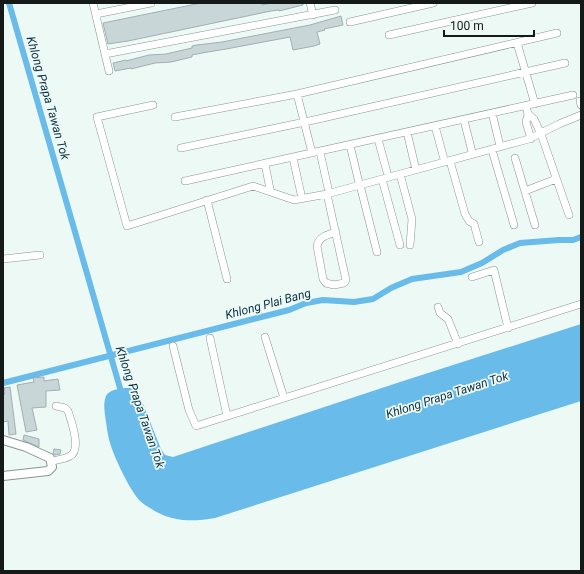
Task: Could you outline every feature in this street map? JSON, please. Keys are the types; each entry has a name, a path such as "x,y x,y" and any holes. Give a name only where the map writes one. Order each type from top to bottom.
{"street":[{"path":"93,3 109,71"},
{"path":"96,14 151,3"},
{"path":"310,3 312,14"},
{"path":"350,22 433,3"},
{"path":"389,35 532,3"},
{"path":"105,54 335,10"},
{"path":"175,117 297,94 557,33"},
{"path":"517,43 535,104"},
{"path":"181,148 305,122 565,63"},
{"path":"297,94 327,191 336,232 346,280 344,283 334,285 326,282 324,279 317,246 318,241 322,237 336,232"},
{"path":"185,181 573,95"},
{"path":"152,105 97,117 127,226 253,186 294,200 382,179 447,160 492,150 531,138 559,124 581,116"},
{"path":"526,106 528,114 526,122 531,138"},
{"path":"492,113 500,146"},
{"path":"528,114 534,119 541,134 569,215"},
{"path":"464,120 472,152"},
{"path":"436,126 465,214 469,221 474,224 480,242"},
{"path":"407,132 415,166"},
{"path":"378,139 387,172"},
{"path":"350,145 377,252"},
{"path":"492,150 514,225"},
{"path":"293,158 300,194"},
{"path":"515,158 535,225"},
{"path":"265,164 270,189"},
{"path":"400,174 412,218 410,246"},
{"path":"382,179 400,245"},
{"path":"525,191 556,179"},
{"path":"207,200 227,279"},
{"path":"3,259 38,255"},
{"path":"472,277 494,270 508,328"},
{"path":"173,346 189,410 196,426 581,304"},
{"path":"438,307 440,312 448,319 458,344"},
{"path":"266,337 284,398"},
{"path":"210,338 228,416"},
{"path":"52,461 71,456 75,452 76,446 68,411 65,408 56,406"},
{"path":"3,440 26,447 50,458 52,461 52,467 48,471 3,476"}],"water":[{"path":"581,324 581,401 215,518 181,520 158,513 142,503 134,494 125,478 114,455 109,440 104,404 108,393 115,390 125,388 137,389 161,449 165,455 173,457"}],"building":[{"path":"201,3 262,3 262,5 271,3 303,3 303,5 108,44 103,23"},
{"path":"341,16 343,25 317,32 320,44 314,46 293,50 290,37 192,55 192,57 171,62 155,63 131,69 115,71 113,63 149,55 166,54 192,48 192,46 197,45 222,42 310,25"},
{"path":"44,377 44,381 58,379 60,390 46,391 46,407 32,408 37,430 26,432 17,385 34,382 33,378"},
{"path":"10,387 16,434 9,435 8,421 3,422 3,396 5,392 4,388"},
{"path":"24,435 39,439 39,447 23,440"},
{"path":"54,449 61,450 60,454 53,454"}],"waterway":[{"name":"Khlong Prapa Tawan Tok","path":"9,3 122,395"},
{"name":"Khlong Plai Bang","path":"3,383 289,310 306,303 323,300 354,302 373,299 391,288 412,279 461,272 482,263 503,250 520,243 573,240 581,237"}]}
